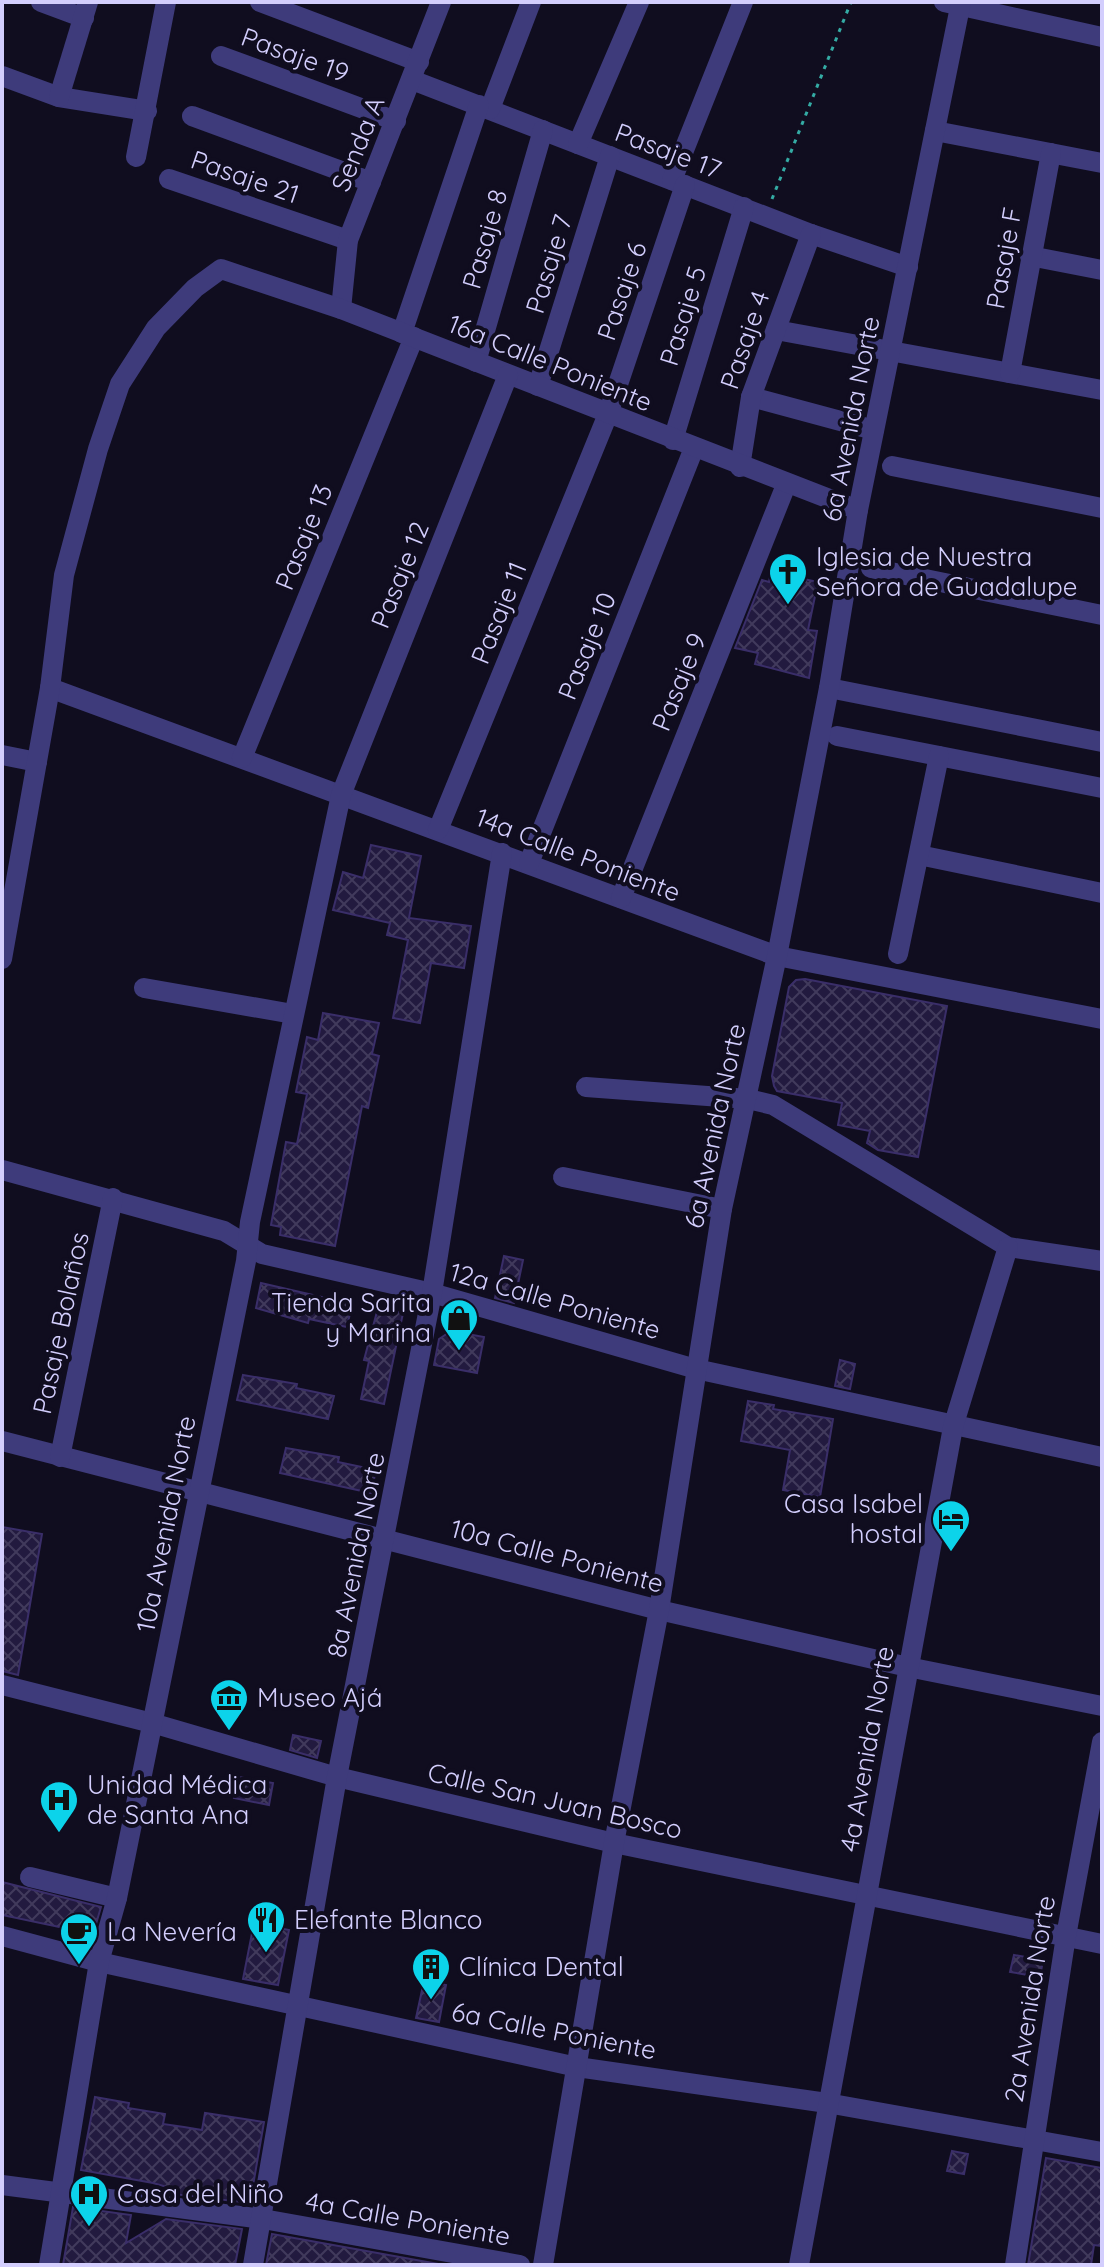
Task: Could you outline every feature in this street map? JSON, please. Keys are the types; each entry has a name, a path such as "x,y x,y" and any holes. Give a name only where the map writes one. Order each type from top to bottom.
{"street":[{"path":"41,2 86,10 59,97"},
{"path":"136,157 166,2"},
{"name":"Pasaje 17","path":"260,2 416,71 484,107 811,234 908,267"},
{"name":"Senda A","path":"341,309 348,240 441,2"},
{"path":"408,335 484,107 531,2"},
{"path":"578,144 639,2"},
{"path":"679,182 743,2"},
{"path":"955,4 1102,37"},
{"name":"6a Avenida Norte","path":"543,2265 614,1843 659,1610 722,1209 748,1099 829,688 858,510 935,131 955,4"},
{"name":"Pasaje 19","path":"221,56 396,121"},
{"path":"2,76 59,97 147,111"},
{"path":"192,116 371,182"},
{"name":"Pasaje 8","path":"476,362 543,130"},
{"path":"935,131 1102,163"},
{"name":"Pasaje F","path":"1010,373 1051,153"},
{"name":"Pasaje 7","path":"538,386 610,156"},
{"name":"Pasaje 21","path":"169,179 348,240"},
{"name":"Pasaje 6","path":"608,414 679,182"},
{"name":"Pasaje 5","path":"673,440 744,207"},
{"name":"Pasaje 4","path":"740,467 751,397 811,234"},
{"path":"1030,256 1102,270"},
{"name":"16a Calle Poniente","path":"50,688 64,575 120,384 156,328 195,288 221,269 341,309 786,485 858,510"},
{"path":"776,330 1102,390"},
{"name":"Pasaje 13","path":"242,758 408,335"},
{"name":"Pasaje 12","path":"341,795 508,375"},
{"path":"751,397 874,430"},
{"name":"Pasaje 11","path":"438,830 608,414"},
{"name":"Pasaje 10","path":"529,863 694,448"},
{"path":"892,466 1102,508"},
{"name":"Pasaje 9","path":"621,898 786,485"},
{"path":"871,568 1102,615"},
{"path":"2,959 50,688"},
{"name":"14a Calle Poniente","path":"50,688 777,956 1102,1019"},
{"path":"829,688 1102,742"},
{"path":"837,736 1102,788"},
{"path":"2,755 37,762"},
{"path":"898,954 939,756"},
{"name":"10a Avenida Norte","path":"49,2265 99,1962 117,1898 249,1247 250,1222 341,795"},
{"name":"8a Avenida Norte","path":"253,2265 337,1777 387,1538 432,1293 502,853"},
{"path":"919,855 1102,893"},
{"path":"144,988 293,1014"},
{"path":"586,1087 748,1099 789,1112 1008,1247 1102,1261"},
{"name":"12a Calle Poniente","path":"2,1170 113,1198 224,1231 262,1254 432,1293 696,1369 1102,1457"},
{"path":"563,1177 722,1209"},
{"name":"Pasaje Bolaños","path":"60,1457 113,1198"},
{"name":"4a Avenida Norte","path":"799,2265 953,1427 1008,1247"},
{"name":"10a Calle Poniente","path":"2,1441 199,1489 659,1610 908,1667 1102,1706"},
{"name":"Calle San Juan Bosco","path":"2,1685 152,1723 337,1777 614,1843 1102,1944"},
{"name":"2a Avenida Norte","path":"1015,2265 1066,1936 1102,1742"},
{"path":"30,1877 117,1898"},
{"name":"6a Calle Poniente","path":"2,1936 99,1962 299,2003 577,2067 827,2103 1102,2152"},
{"name":"4a Calle Poniente","path":"2,2185 60,2195 263,2219 520,2265"}],"path":[{"path":"765,216 851,2"}],"building":[{"name":"Iglesia de Nuestra Señora de Guadalupe","path":"771,572 818,582 808,630 817,631 809,678 755,664 758,653 735,648 762,580 769,582"},
{"path":"371,845 421,856 409,918 471,926 464,968 431,963 420,1023 393,1018 408,940 387,935 390,923 333,910 343,872 363,878"},
{"path":"805,979 947,1006 918,1157 878,1150 867,1143 870,1131 838,1125 842,1103 777,1091 772,1076 789,987 796,980"},
{"path":"323,1013 379,1023 372,1054 379,1056 368,1108 362,1106 335,1246 280,1235 281,1227 271,1225 286,1142 297,1144 307,1094 296,1092 307,1037 318,1040"},
{"path":"504,1256 523,1260 514,1303 495,1298"},
{"path":"261,1283 352,1304 347,1327 309,1319 308,1323 256,1308"},
{"path":"378,1308 403,1313 384,1404 361,1399 369,1361 364,1360"},
{"name":"Tienda Sarita y Marina","path":"451,1331 484,1337 477,1373 434,1365 439,1339"},
{"path":"840,1360 855,1364 850,1389 835,1386"},
{"path":"243,1375 297,1384 296,1388 334,1396 328,1419 237,1400"},
{"path":"748,1401 774,1405 773,1409 833,1419 820,1497 783,1490 790,1450 741,1441"},
{"path":"286,1448 339,1457 338,1462 376,1470 371,1493 280,1473"},
{"path":"2,1527 42,1534 18,1675 2,1671"},
{"path":"293,1735 321,1741 317,1758 290,1750"},
{"path":"239,1777 273,1783 269,1805 234,1798"},
{"path":"2,1882 101,1907 93,1934 2,1915"},
{"name":"Elefante Blanco","path":"254,1923 289,1930 278,1985 243,1979"},
{"path":"1014,1955 1043,1960 1040,1977 1010,1972"},
{"name":"Clínica Dental","path":"424,1981 446,1985 439,2022 416,2018"},
{"path":"95,2097 129,2103 128,2108 165,2114 163,2124 202,2130 205,2113 264,2122 250,2203 173,2194 174,2189 153,2183 81,2170"},
{"path":"952,2151 968,2154 964,2174 947,2171"},
{"path":"1046,2158 1102,2168 1102,2246 1094,2245 1091,2265 1028,2265"},
{"path":"73,2207 131,2215 126,2243 166,2219 242,2229 235,2265 63,2265"},
{"path":"272,2234 444,2265 266,2265"}],"place":[{"name":"Iglesia de Nuestra Señora de Guadalupe","path":"788,606"},
{"name":"Tienda Sarita y Marina","path":"459,1352"},
{"name":"Casa Isabel hostal","path":"951,1553"},
{"name":"Museo Ajá","path":"229,1732"},
{"name":"Unidad Médica de Santa Ana","path":"59,1834"},
{"name":"Elefante Blanco","path":"266,1954"},
{"name":"La Nevería","path":"79,1966"},
{"name":"Clínica Dental","path":"431,2001"},
{"name":"Casa del Niño","path":"89,2228"}]}
